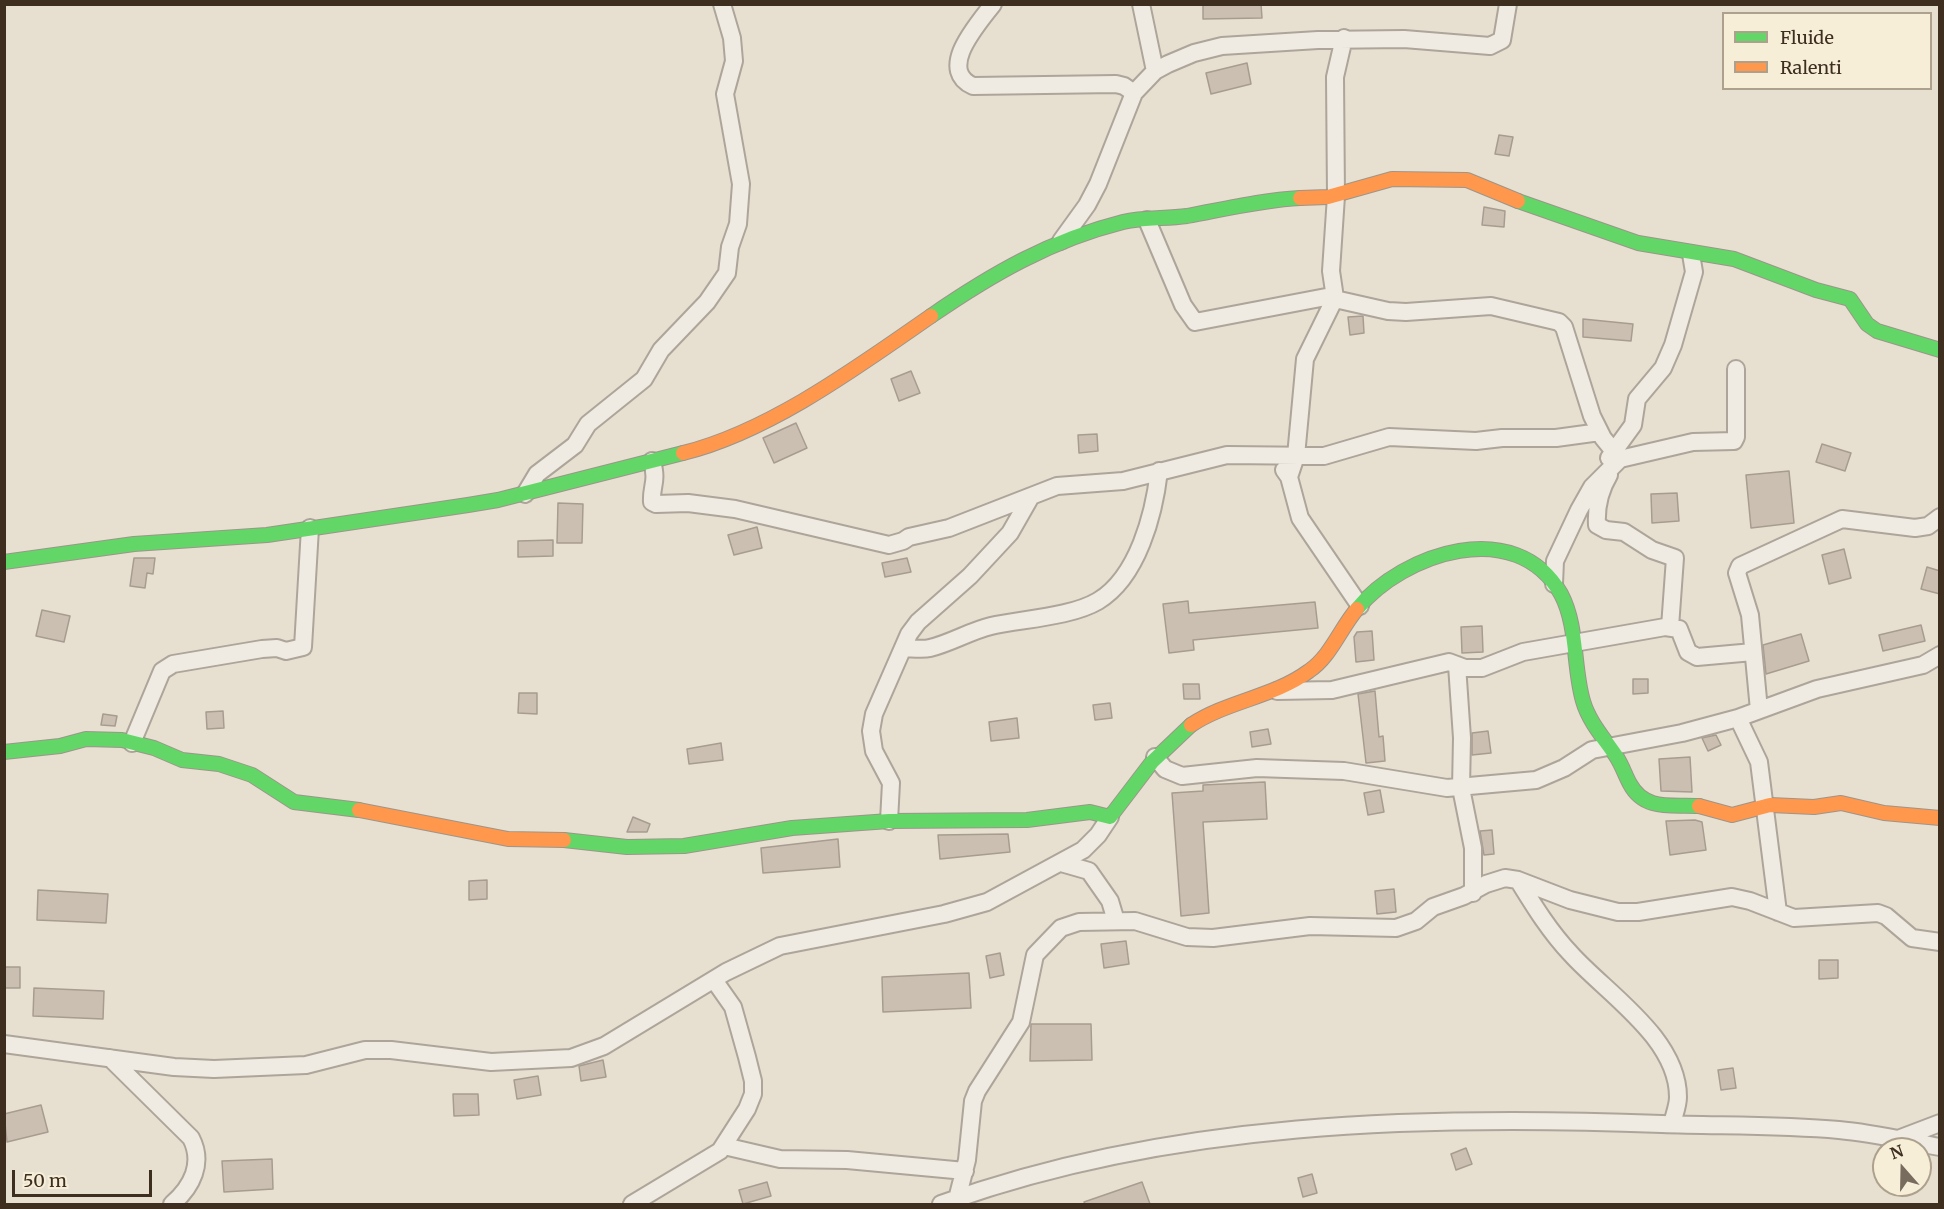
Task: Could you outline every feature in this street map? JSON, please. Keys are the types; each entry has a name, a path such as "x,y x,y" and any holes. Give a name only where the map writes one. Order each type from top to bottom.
{"street":[{"path":"525,494 537,474 575,445 592,420 644,380 661,350 707,302 727,273 730,246 738,224 741,184 725,94 734,61 732,38 722,4"},
{"path":"993,4 960,55 959,69 967,83 973,86 1109,83 1124,86 1134,93"},
{"path":"1141,4 1155,71"},
{"path":"1061,241 1087,205 1098,184 1134,93 1155,71 1194,53 1222,46 1344,39 1404,39 1490,46 1502,40 1508,4"},
{"path":"1289,477 1296,456 1305,359 1335,298 1330,271 1336,196 1335,77 1337,59 1344,39"},
{"path":"4,562 134,544 267,535 468,505 525,494 702,449 763,423 868,359 988,277 1061,241 1115,223 1168,219 1279,199 1336,196 1392,179 1467,180 1544,212 1638,243 1691,254 1734,259 1816,290 1842,295 1850,299 1867,324 1877,331 1940,350"},
{"path":"1147,220 1183,305 1195,322 1313,299 1335,298 1388,311 1406,312 1491,306 1559,322 1564,327 1592,417 1617,455"},
{"path":"1670,627 1675,558 1652,550 1624,532 1606,530 1597,525 1596,511 1604,483 1633,425 1637,399 1663,368 1673,345 1694,272 1691,254"},
{"path":"1554,584 1555,561 1601,468 1617,455 1693,442 1734,441 1736,437 1736,369"},
{"path":"652,461 656,484 651,496 652,502 656,504 688,503 735,509 890,545 903,542 909,537 949,528 1057,486 1123,480 1227,455 1324,456 1389,437 1476,441 1502,438 1556,438 1600,432"},
{"path":"1272,455 1289,477 1300,518 1360,606"},
{"path":"903,648 928,648 987,627 1067,611 1098,601 1113,589 1123,575 1146,533 1155,507 1159,471"},
{"path":"889,821 891,783 874,752 871,732 874,714 903,648 918,622 970,576 1010,533 1030,498"},
{"path":"1759,710 1750,615 1737,573 1740,566 1842,519 1915,528 1928,526 1940,517"},
{"path":"132,742 162,671 173,664 262,649 277,648 286,651 303,647 310,528"},
{"path":"4,1044 174,1067 264,1069 306,1065 365,1050 391,1050 491,1062 571,1058 604,1046 714,980 780,946 944,914 987,902 1061,863 1083,850 1098,835 1155,757 1203,717 1270,691 1292,678 1300,677 1323,657 1360,606 1408,569 1429,558 1460,548 1485,546 1516,555 1534,566 1554,584 1564,606 1573,642 1583,702 1589,718 1618,757 1631,789 1654,805 1709,807 1718,815 1732,815 1766,806 1814,807 1842,803 1882,813 1940,818"},
{"path":"1534,566 1555,561"},
{"path":"1270,691 1332,690 1443,663 1472,669 1482,668 1523,652 1670,627 1679,629 1688,652 1697,657 1753,652"},
{"path":"1155,757 1165,769 1182,776 1257,768 1326,770 1431,786 1461,788 1536,780 1564,768 1580,756 1608,746 1670,736 1738,718 1817,689 1923,665 1940,655"},
{"path":"1458,665 1462,738 1461,788 1473,848 1473,893"},
{"path":"1738,718 1759,762 1779,912"},
{"path":"4,752 60,746 94,738 132,742 182,760 219,764 252,775 294,802 362,810 508,839 590,840 627,847 662,847 792,828 889,821 1027,819 1090,812 1110,817"},
{"path":"1061,863 1089,871 1110,901 1116,921"},
{"path":"949,1202 965,1170 973,1101 1001,1050 1022,1022 1035,955 1042,945 1069,924 1135,921 1187,937 1213,938 1310,926 1396,928 1416,921 1433,907 1473,893 1495,880 1518,880 1570,900 1618,912 1638,912 1732,897 1750,901 1794,918 1878,913 1912,938 1940,942"},
{"path":"1518,880 1565,948 1627,1007 1660,1046 1677,1084 1678,1099 1672,1124"},
{"path":"632,1204 700,1165 724,1146 747,1109 753,1094 753,1081 733,1007 714,980"},
{"path":"110,1058 191,1138 196,1147 198,1162 186,1190 172,1204"},
{"path":"949,1202 1069,1165 1267,1133 1483,1119 1840,1130 1885,1137"},
{"path":"1903,1137 1940,1123"},
{"path":"724,1146 780,1160 846,1160 965,1170"}],"building":[{"path":"1203,4 1261,4 1262,18 1203,19"},
{"path":"1247,63 1251,84 1211,94 1206,73"},
{"path":"1499,135 1513,137 1509,156 1495,154"},
{"path":"1484,207 1505,211 1504,227 1482,225"},
{"path":"1363,316 1364,333 1350,335 1348,317"},
{"path":"1583,319 1633,324 1631,341 1583,337"},
{"path":"911,371 920,393 899,401 891,379"},
{"path":"796,423 807,448 774,463 763,438"},
{"path":"1097,434 1098,451 1079,453 1078,435"},
{"path":"1822,444 1851,453 1845,471 1816,462"},
{"path":"1789,471 1794,523 1751,528 1746,475"},
{"path":"1677,493 1679,521 1652,523 1651,494"},
{"path":"558,503 583,504 582,543 557,543"},
{"path":"757,527 762,548 734,555 728,535"},
{"path":"553,540 553,556 518,557 518,541"},
{"path":"1844,549 1851,578 1829,584 1822,555"},
{"path":"134,558 155,558 153,574 147,573 145,588 130,586"},
{"path":"907,558 911,572 885,577 882,563"},
{"path":"1927,567 1940,571 1940,594 1921,589"},
{"path":"1188,601 1189,613 1315,602 1318,628 1193,640 1194,650 1169,653 1163,604"},
{"path":"42,610 70,616 64,642 36,636"},
{"path":"1921,625 1925,641 1883,651 1879,635"},
{"path":"1482,626 1483,652 1462,653 1461,627"},
{"path":"1372,631 1374,660 1356,662 1354,637 1357,632"},
{"path":"1801,634 1809,661 1766,674 1763,645"},
{"path":"1633,679 1648,679 1648,693 1633,694"},
{"path":"1183,684 1199,684 1200,699 1184,699"},
{"path":"1375,691 1379,737 1383,736 1385,761 1366,763 1358,694"},
{"path":"519,693 537,693 537,714 518,713"},
{"path":"1110,703 1112,718 1095,720 1093,705"},
{"path":"223,711 224,728 207,729 206,712"},
{"path":"103,714 117,716 115,726 101,725"},
{"path":"1017,718 1019,738 991,741 989,722"},
{"path":"1268,729 1271,744 1252,747 1250,732"},
{"path":"1488,731 1491,753 1472,755 1472,733"},
{"path":"1716,735 1721,745 1708,751 1702,738"},
{"path":"721,743 723,760 689,764 687,749"},
{"path":"1690,757 1692,792 1661,791 1659,759"},
{"path":"1265,782 1267,819 1203,822 1209,913 1181,916 1172,793 1203,791 1203,785"},
{"path":"1380,790 1384,812 1368,815 1364,793"},
{"path":"633,817 650,824 647,832 627,832"},
{"path":"1695,820 1702,822 1706,850 1670,855 1666,821"},
{"path":"1492,830 1494,854 1484,855 1480,831"},
{"path":"1008,834 1010,852 940,859 938,835"},
{"path":"838,839 840,867 763,873 761,848"},
{"path":"487,880 487,899 469,900 469,881"},
{"path":"1394,889 1396,912 1377,914 1375,891"},
{"path":"38,890 108,894 106,923 37,920"},
{"path":"1126,941 1129,964 1104,968 1101,944"},
{"path":"1000,953 1004,975 990,978 986,956"},
{"path":"1819,960 1838,960 1838,978 1819,979"},
{"path":"4,967 20,967 20,988 4,988"},
{"path":"969,973 971,1008 883,1012 882,977"},
{"path":"34,988 104,991 103,1019 33,1016"},
{"path":"1031,1024 1091,1024 1092,1060 1030,1061"},
{"path":"603,1060 606,1077 581,1081 579,1066"},
{"path":"1733,1068 1736,1088 1721,1090 1718,1070"},
{"path":"538,1076 541,1095 517,1099 514,1080"},
{"path":"453,1094 478,1094 479,1115 454,1116"},
{"path":"41,1105 48,1132 7,1142 4,1114"},
{"path":"1466,1148 1472,1164 1456,1170 1451,1154"},
{"path":"272,1159 273,1189 224,1192 222,1161"},
{"path":"1312,1174 1317,1193 1303,1197 1298,1178"},
{"path":"767,1182 771,1196 743,1204 739,1190"},
{"path":"1142,1182 1150,1204 1085,1204 1084,1202"}],"traffic: fast":[{"path":"931,316 1023,260 1097,229 1131,220 1187,216 1300,198"},
{"path":"1518,201 1638,243 1734,259 1816,290 1850,299 1867,324 1877,331 1940,350"},
{"path":"4,562 134,544 267,535 468,505 498,500 683,453"},
{"path":"1357,609 1377,589 1402,572 1430,559 1459,551 1489,549 1517,555 1541,570 1561,594 1570,619 1580,688 1586,709 1618,759 1636,793 1652,803 1661,805 1699,806"},
{"path":"564,840 627,847 684,846 792,828 889,821 1027,820 1090,812 1110,817 1152,762 1191,725"},
{"path":"4,752 60,746 86,739 122,740 154,748 182,760 219,764 252,775 294,802 359,810"}],"traffic: slow":[{"path":"1300,198 1328,197 1392,179 1467,180 1518,201"},
{"path":"683,453 748,430 780,414 844,376 931,316"},
{"path":"1191,725 1220,710 1281,687 1309,671 1323,658 1357,609"},
{"path":"1699,806 1732,815 1770,805 1814,807 1841,803 1884,813 1940,818"},
{"path":"359,810 508,839 564,840"}]}
